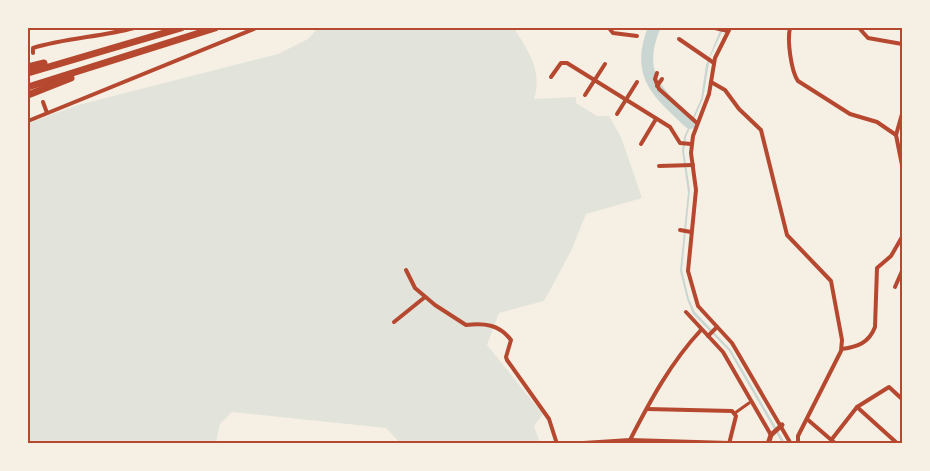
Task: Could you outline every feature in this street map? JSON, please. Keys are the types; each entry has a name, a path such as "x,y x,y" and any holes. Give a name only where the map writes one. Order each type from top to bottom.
{"highway":[{"path":"28,73 181,28"},
{"path":"28,86 216,28"},
{"path":"28,67 106,49"},
{"path":"28,95 113,61"}],"street":[{"path":"33,53 33,48 61,40 74,41 134,28"},
{"path":"28,121 256,28"},
{"path":"609,28 613,33 637,36"},
{"path":"718,28 728,30 710,61 711,82 708,100 694,121 690,144 691,165 696,190 689,231 688,262 694,296 700,310 770,438 781,426"},
{"path":"790,28 787,40 793,58 793,73 798,81 850,114 876,122 896,135"},
{"path":"859,28 868,38 902,44"},
{"path":"678,46 680,40 710,61"},
{"path":"551,77 559,65 564,62 671,128 682,143 690,144"},
{"path":"585,94 605,64"},
{"path":"657,73 655,79 657,86 694,121"},
{"path":"657,86 662,79"},
{"path":"617,114 637,82"},
{"path":"711,82 725,90 739,109 761,130 787,235 831,281 842,349 798,436 798,444"},
{"path":"43,102 47,113"},
{"path":"902,114 896,135 902,165"},
{"path":"641,144 656,119"},
{"path":"662,172 661,166 691,165"},
{"path":"681,230 689,231"},
{"path":"842,349 858,346 872,335 875,327 877,268 891,256 902,237"},
{"path":"406,270 415,288 466,325 484,323 508,335 511,340 506,357 507,360 549,419 557,444"},
{"path":"895,286 902,271"},
{"path":"394,322 425,297"},
{"path":"686,312 701,330 713,332 732,343 790,444"},
{"path":"630,442 662,380 687,345 701,330"},
{"path":"832,439 857,407 889,387 902,399"},
{"path":"735,414 750,403"},
{"path":"857,407 898,444"},
{"path":"647,409 732,411 735,414"},
{"path":"568,444 630,442 729,443 735,414"},
{"path":"807,419 836,444"}],"shaded area":[{"path":"318,28 514,28 533,62 537,79 534,99 576,97 576,103 597,116 609,116 621,137 642,198 586,214 571,251 544,301 499,313 487,345 543,414 534,426 540,443 400,443 386,428 232,412 220,424 216,443 28,444 28,123 78,105 278,54 308,39"},
{"path":"721,28 724,28 710,57 703,99 686,137 684,151 690,190 682,270 689,299 695,312 731,350 785,443 782,443 729,351 693,314 680,271 688,192 682,151 684,137 701,99 706,65"}],"waterway":[{"path":"654,28 647,58 648,71 652,82 668,102 690,123"}]}
